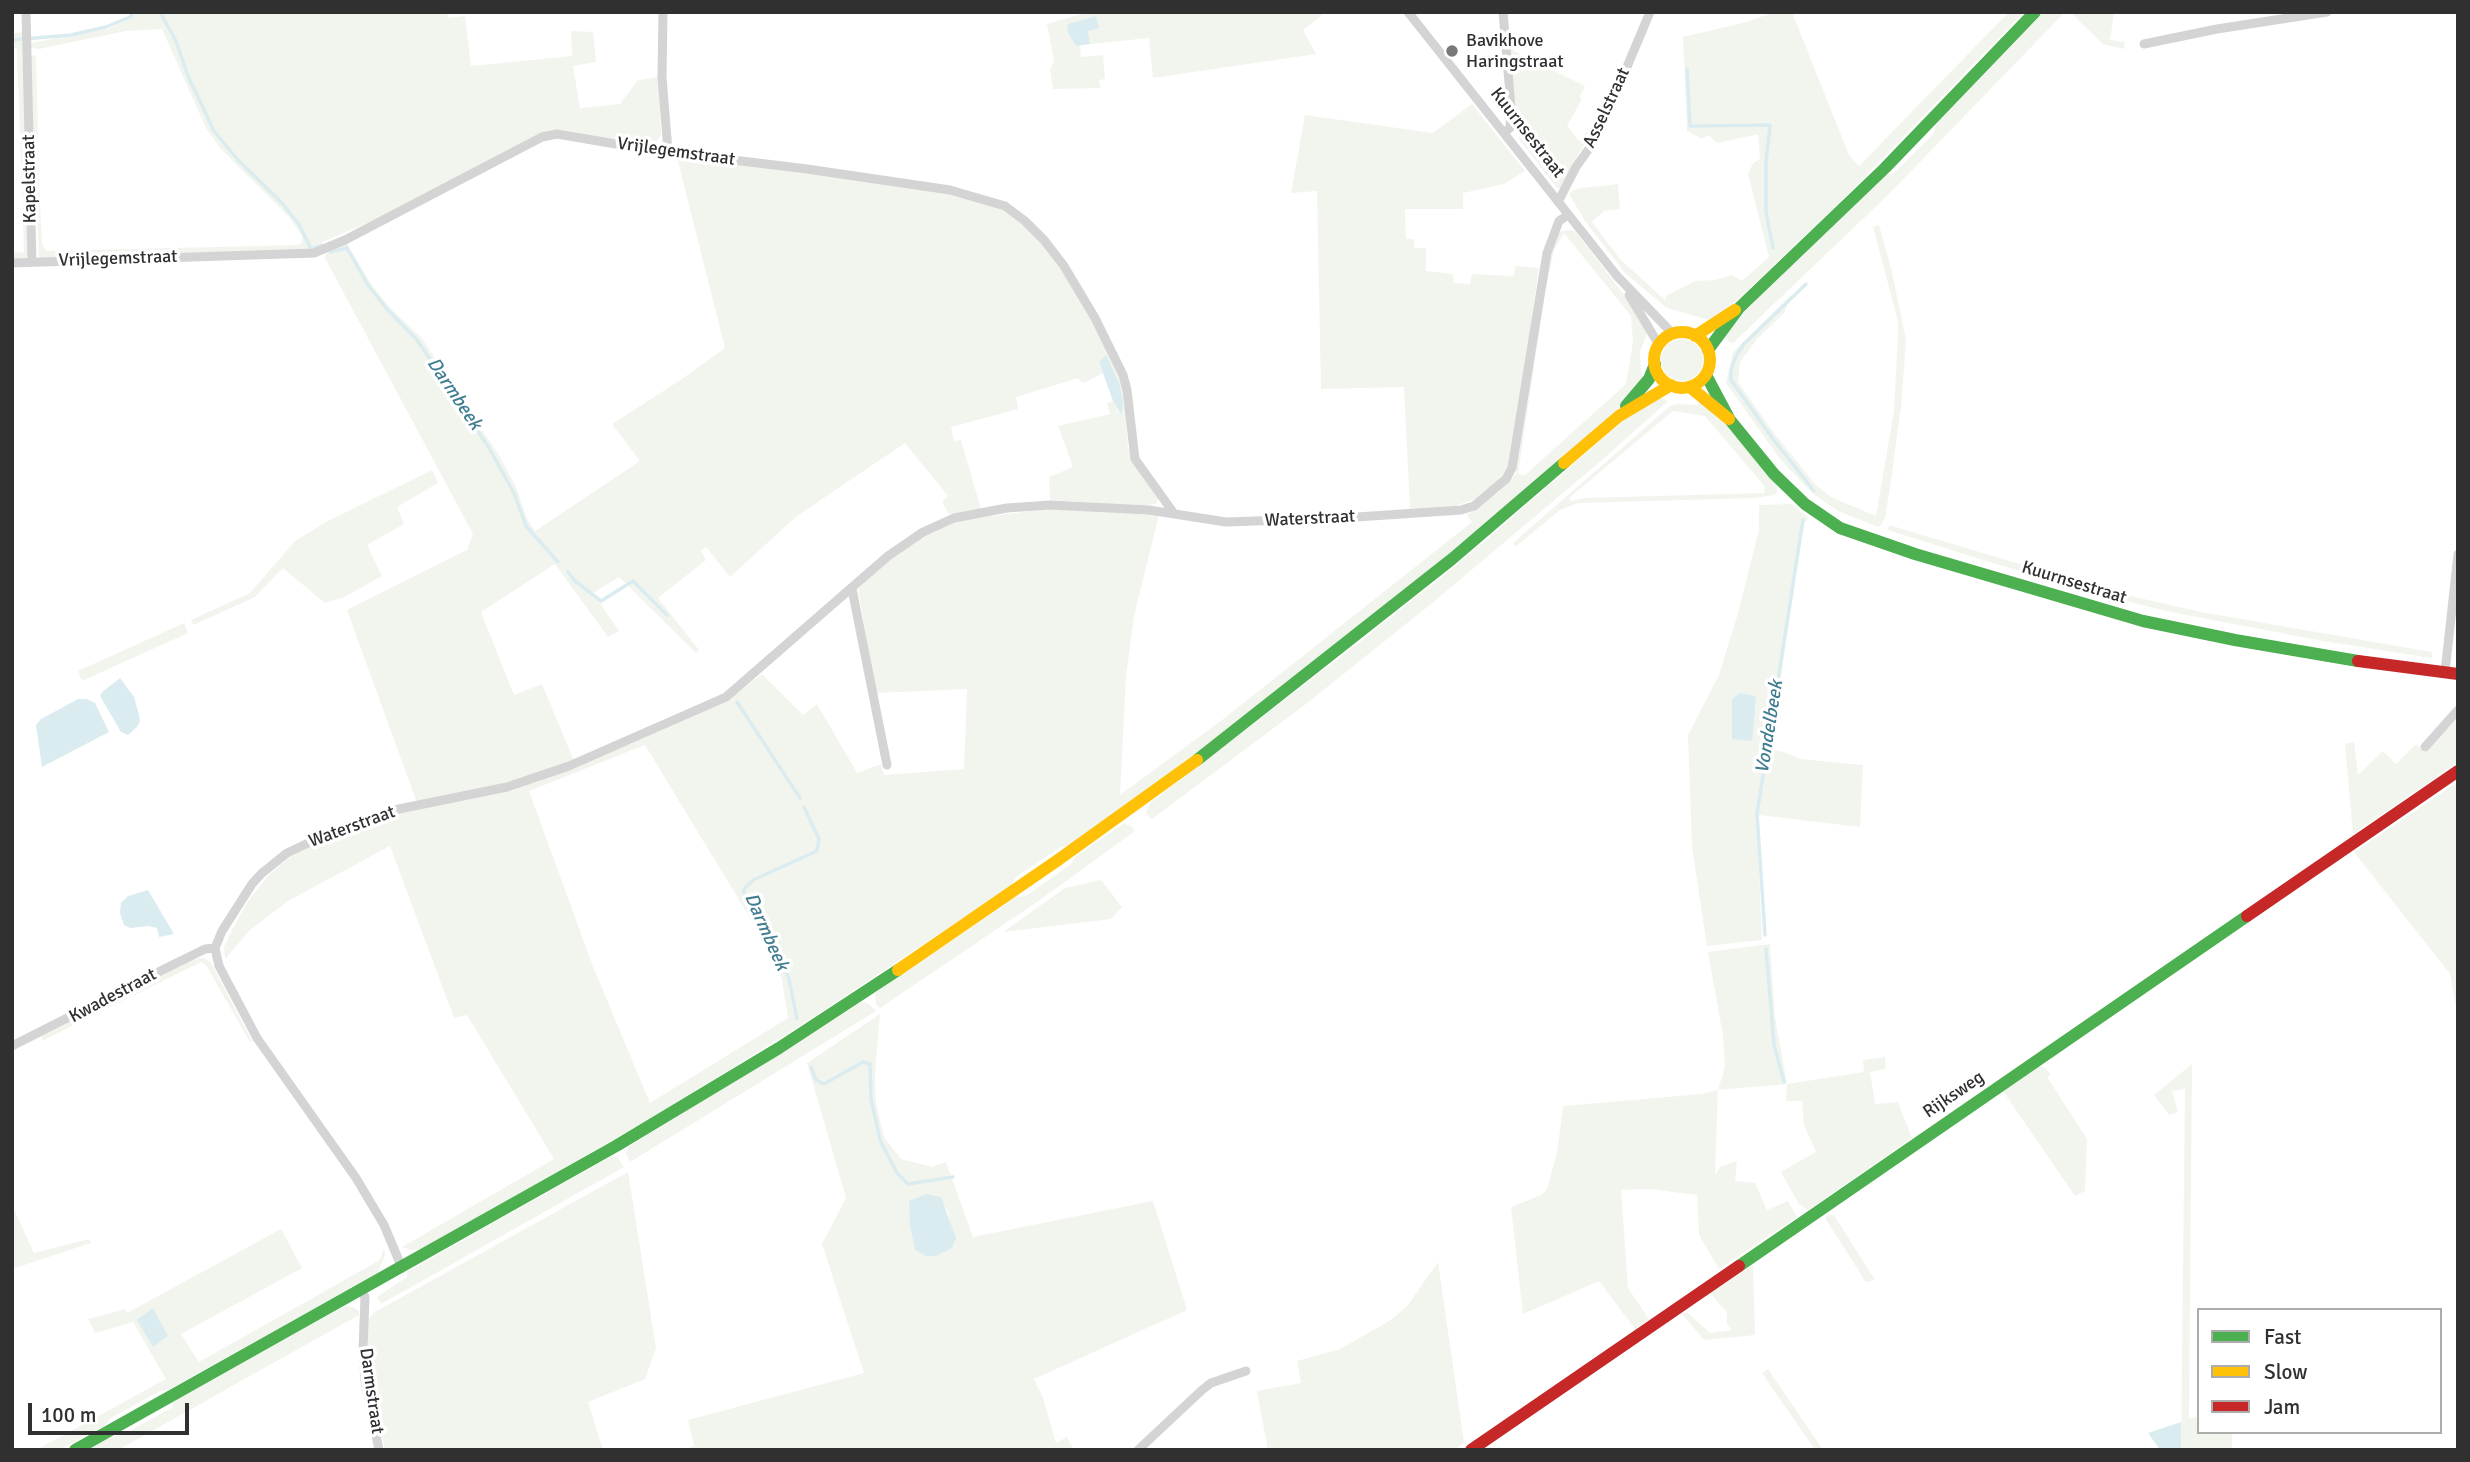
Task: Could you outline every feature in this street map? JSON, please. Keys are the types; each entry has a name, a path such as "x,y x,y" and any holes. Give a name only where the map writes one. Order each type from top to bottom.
{"main road":[{"path":"1655,364 1663,380 1671,385 1690,387 1699,382 1709,367 1709,350 1739,308 1885,168 2035,12"},
{"path":"1695,335 1739,308"},
{"path":"75,1450 616,1146 768,1055 874,986 1058,860 1217,745 1372,625 1524,500 1619,416 1649,379 1659,345 1673,334 1685,332 1695,335 1709,350"},
{"name":"Kuurnsestraat","path":"1706,375 1730,420 1773,474 1805,504 1840,528 1873,541 2143,621 2386,666 2451,673"},
{"path":"1619,416 1671,385"},
{"name":"Kuurnsestraat","path":"1690,387 1730,420"},
{"name":"Rijksweg","path":"1471,1450 2458,772"}],"street":[{"name":"Kapelstraat","path":"26,12 32,262"},
{"path":"663,12 662,77 667,151"},
{"name":"Kuurnsestraat","path":"1408,12 1617,276 1673,334"},
{"path":"1503,12 1511,106 1510,128 1505,132"},
{"name":"Asselstraat","path":"1558,202 1576,167 1598,136 1650,12"},
{"path":"2144,44 2217,29 2327,12"},
{"name":"Vrijlegemstraat","path":"12,263 314,253 345,240 542,137 557,134 619,145 899,181 982,198 1005,206 1025,221 1064,266 1095,318 1123,375 1135,459 1173,513"},
{"name":"Waterstraat","path":"215,947 252,884 287,853 375,816 507,787 569,766 726,697 888,556 923,532 954,519 1007,508 1050,505 1173,513 1226,522 1282,522 1461,510 1474,506 1506,479 1513,468 1547,253 1559,221 1568,215"},
{"name":"Kuurnsestraat","path":"1617,276 1659,345"},
{"path":"2451,673 2458,554"},
{"path":"852,589 887,765"},
{"path":"2425,747 2458,710"},
{"path":"215,947 219,966 257,1038 356,1178 384,1225 402,1268"},
{"name":"Kwadestraat","path":"12,1046 205,949 215,947"},
{"name":"Darmstraat","path":"361,1291 365,1297 365,1380 379,1450"},
{"path":"1138,1450 1202,1390 1219,1380 1245,1371"}],"shaded area":[{"path":"136,12 447,12 448,18 465,16 471,66 572,56 571,31 593,32 596,62 573,66 580,108 620,104 638,80 659,77 661,135 650,147 562,130 548,131 388,214 304,250 44,259 39,257 30,55 36,56 42,244 46,251 299,245 302,242 302,236 289,217 220,148 206,128 162,29 126,31 39,49 31,47 31,43 108,29 131,18"},
{"path":"1089,12 1326,12 1303,30 1316,54 1153,78 1149,38 1090,44 1088,31 1096,16 1068,24 1076,46 1080,45 1081,57 1103,55 1105,79 1099,80 1100,88 1053,89 1050,70 1054,60 1047,24"},
{"path":"1774,12 1792,12 1849,155 1859,166 2009,12 2024,12 1843,199 1730,307 1709,320 1667,308 1625,273 1585,221 1569,194 1582,188 1618,184 1620,209 1604,211 1592,222 1620,259 1665,300 1666,296 1695,281 1715,280 1732,275 1742,281 1769,257 1748,174 1753,163 1760,159 1758,134 1717,143 1709,135 1702,139 1687,131 1683,37 1747,22"},
{"path":"2044,12 2065,12 1888,195 1733,343 1729,342 1723,335 1740,316 1883,177 1895,172 1933,134 1937,123"},
{"path":"2073,12 2114,12 2110,40 2125,42 2124,49 2103,44"},
{"path":"1096,16 1099,28 1088,31 1090,44 1076,46 1067,31 1068,24"},
{"path":"22,32 29,251 28,256 22,260 12,261 12,253 24,252 17,49 12,47 12,33"},
{"path":"1510,46 1514,51 1585,86 1580,97 1582,99 1567,126 1579,141 1591,126 1595,129 1561,189 1557,188 1519,139"},
{"path":"1472,104 1525,171 1504,184 1463,193 1463,209 1405,209 1406,239 1414,239 1414,248 1426,248 1426,271 1453,274 1454,283 1470,284 1472,274 1514,276 1515,266 1539,268 1513,449 1509,467 1475,499 1455,506 1410,509 1404,387 1321,389 1317,191 1291,193 1305,115 1433,133"},
{"path":"677,157 928,190 981,201 1010,213 1051,253 1069,279 1121,376 1125,394 1128,448 1158,499 1156,504 1141,506 1050,500 1049,477 1073,467 1058,426 1110,414 1107,403 1113,401 1119,413 1123,401 1120,385 1106,356 1099,362 1103,373 1088,381 1082,383 1078,378 1016,397 1018,409 951,427 954,441 961,440 981,509 949,514 942,502 948,496 905,443 797,516 730,577 706,547 701,551 706,560 658,598 699,650 696,653 619,577 593,593 619,631 608,637 555,564 481,612 514,695 542,684 574,761 505,783 417,803 347,610 467,550 473,534 325,258 326,254 330,249 346,242 371,284 390,308 421,337 500,457 516,487 527,519 535,531 640,461 612,424 725,348"},
{"path":"1879,225 1906,340 1901,407 1891,480 1885,518 1878,527 1840,512 1812,493 1780,459 1726,383 1733,352 1791,295 1784,313 1758,338 1740,362 1738,382 1816,485 1831,497 1876,516 1894,411 1898,333 1898,321 1873,227"},
{"path":"1575,231 1635,309 1647,334 1640,352 1644,379 1638,389 1605,421 1422,576 1185,762 1069,845 1059,848 1016,877 1011,886 806,1022 656,1115 423,1249 411,1250 402,1247 554,1159 467,1015 454,1018 390,846 288,901 250,930 225,959 224,947 232,930 248,901 269,875 290,857 380,817 557,774 729,699 762,674 803,715 817,704 857,773 881,764 884,775 964,769 967,689 876,693 858,589 896,553 954,521 1038,510 1089,510 1159,515 1134,616 1126,677 1120,795 1222,720 1472,522 1467,515 1499,492 1516,474 1550,250 1559,232","holes":["1564,233 1631,316 1633,342 1626,384 1525,475 1518,474 1545,293 1554,250","645,745 775,959 782,980 788,1018 650,1103 592,964 529,791"]},
{"path":"1682,339 1697,345 1703,360 1697,375 1682,381 1667,375 1661,360 1667,345"},
{"path":"1106,355 1120,385 1122,413 1113,401 1099,362"},
{"path":"1660,397 1668,401 1431,604 1306,704 1152,819 1148,816 1146,812 1150,803 1465,558 1637,409"},
{"path":"1701,402 1720,418 1777,486 1774,495 1755,498 1578,503 1560,510 1515,547 1513,543 1670,406 1697,405","holes":["1673,411 1705,416 1765,487 1764,493 1586,498 1571,501 1569,498"]},
{"path":"432,470 438,483 397,507 404,524 367,545 382,576 342,598 325,603 283,568 255,597 193,625 191,620 250,593 295,541 326,522"},
{"path":"1792,504 1809,518 1804,523 1770,749 1800,759 1863,765 1860,827 1759,815 1762,940 1707,946 1692,847 1688,735 1719,675 1759,530 1759,505"},
{"path":"1889,525 2117,593 2201,612 2432,652 2432,658 2323,641 2166,611 1983,560 1888,530"},
{"path":"184,623 188,633 82,681 78,671"},
{"path":"120,678 134,697 140,722 128,735 121,732 100,696"},
{"path":"1739,693 1756,696 1752,741 1732,739 1732,700"},
{"path":"78,699 95,703 109,732 42,767 36,725 41,719"},
{"path":"2458,718 2458,762 2353,834 2345,744 2354,742 2358,775 2383,751 2396,764 2416,744 2424,752"},
{"path":"2458,782 2458,1018 2450,974 2354,852"},
{"path":"1123,824 1130,825 1135,831 1037,902 880,1008 876,1005 875,993 1016,897 1026,896 1071,864 1076,856"},
{"path":"1101,880 1122,907 1111,919 1003,932 1065,888"},
{"path":"148,890 174,934 159,937 157,928 130,928 124,925 120,913 121,903 128,896"},
{"path":"1770,944 1775,1017 1787,1084 1718,1090 1725,1067 1723,1036 1708,952"},
{"path":"200,958 211,963 252,1041 250,1042 206,965 201,962 42,1041 42,1036 181,964"},
{"path":"862,1002 869,1004 876,1011 630,1162 626,1153 628,1147"},
{"path":"880,1014 875,1074 876,1103 884,1137 901,1159 932,1167 946,1162 973,1237 1153,1201 1187,1310 1034,1379 1043,1398 1056,1443 1067,1437 1074,1450 682,1450 694,1446 688,1420 864,1373 822,1244 846,1198 807,1063","holes":["909,1201 947,1209 950,1220 915,1250"]},
{"path":"1885,1057 1886,1069 1870,1072 1875,1104 1898,1102 1912,1138 1808,1210 1799,1204 1781,1172 1816,1152 1804,1125 1802,1101 1786,1101 1787,1084 1864,1072 1863,1060"},
{"path":"2192,1064 2189,1418 2197,1417 2197,1434 2232,1434 2232,1450 2181,1450 2185,1089 2172,1091 2178,1112 2169,1115 2154,1095"},
{"path":"2038,1067 2044,1067 2051,1074 2047,1077 2087,1139 2085,1191 2075,1196 2003,1091"},
{"path":"1718,1090 1715,1175 1720,1167 1737,1161 1735,1181 1755,1183 1767,1210 1788,1201 1797,1217 1719,1269 1699,1235 1697,1195 1650,1189 1621,1190 1628,1288 1649,1319 1635,1329 1599,1281 1523,1314 1511,1207 1541,1195 1547,1189 1557,1153 1563,1106 1702,1094"},
{"path":"612,1156 618,1158 624,1167 381,1304 377,1297 407,1277 407,1272"},
{"path":"628,1172 656,1348 645,1379 588,1402 603,1450 385,1450 368,1367 368,1319 375,1312"},
{"path":"927,1194 941,1197 956,1238 952,1248 936,1256 926,1256 915,1250 910,1226 909,1201"},
{"path":"12,1205 34,1253 89,1239 91,1243 12,1269"},
{"path":"1834,1215 1875,1280 1866,1282 1825,1218"},
{"path":"281,1229 302,1268 181,1334 199,1362 380,1260 384,1248 385,1256 377,1273 168,1390 160,1391 111,1418 105,1425 60,1450 36,1450 166,1379 133,1322 95,1333 88,1319 125,1309 127,1313"},
{"path":"1438,1262 1464,1443 1454,1450 1268,1450 1257,1391 1301,1383 1297,1361 1340,1349 1391,1320 1408,1305"},
{"path":"1753,1265 1755,1335 1704,1340 1682,1314 1687,1312 1710,1333 1732,1330 1727,1324 1727,1312 1710,1293"},
{"path":"345,1306 353,1307 359,1311 359,1315 118,1450 86,1450 109,1437 122,1435 173,1407 171,1402"},
{"path":"153,1308 168,1336 153,1347 137,1320"},
{"path":"1768,1369 1823,1450 1815,1450 1762,1373"},
{"path":"2181,1422 2181,1450 2160,1450 2148,1433"}],"waterway":[{"path":"12,40 71,35 106,27 130,17 133,12"},
{"name":"Darmbeek","path":"160,12 176,41 188,76 214,131 238,160 282,203 300,226 311,249 322,245"},
{"name":"Vondelbeek","path":"1687,69 1690,126 1770,125 1766,163 1766,212 1773,248"},
{"name":"Darmbeek","path":"331,252 347,248 368,285 417,340 489,448 514,493 526,526 558,562"},
{"name":"Vondelbeek","path":"1806,284 1744,344 1736,356 1731,380 1814,491"},
{"name":"Vondelbeek","path":"1765,935 1757,814 1803,520"},
{"name":"Darmbeek","path":"568,572 575,581 601,601 633,581 667,615"},
{"name":"Darmbeek","path":"737,702 800,798"},
{"name":"Darmbeek","path":"797,1019 789,979 780,956 744,896 744,889 753,880 817,851 819,839 804,807"},
{"name":"Vondelbeek","path":"1766,949 1774,1045 1784,1082"},
{"name":"Darmbeek","path":"811,1067 816,1080 824,1084 863,1062 870,1064 871,1099 880,1140 897,1173 908,1184 953,1177"}],"traffic: fast":[{"path":"1708,350 1739,308 1885,168 2035,12"},
{"path":"1626,406 1649,379 1655,364"},
{"path":"1706,375 1730,420 1774,474 1805,504 1840,528 1915,554 2143,621 2358,661"},
{"path":"1197,760 1452,559 1564,463"},
{"path":"1739,1266 2247,916"},
{"path":"75,1450 616,1146 779,1048 898,970"}],"traffic: slow":[{"path":"1695,336 1735,310"},
{"path":"1682,332 1697,337 1705,345 1710,360 1705,375 1697,383 1682,388 1667,383 1659,375 1654,360 1659,345 1667,337 1682,332"},
{"path":"1564,463 1619,416 1671,385"},
{"path":"1690,387 1729,419"},
{"path":"898,970 1197,760"}],"traffic: jam":[{"path":"2358,661 2458,674"},
{"path":"2247,916 2458,771"},
{"path":"1471,1450 1739,1266"}],"place":[{"name":"Bavikhove Haringstraat","path":"1452,51"}]}
